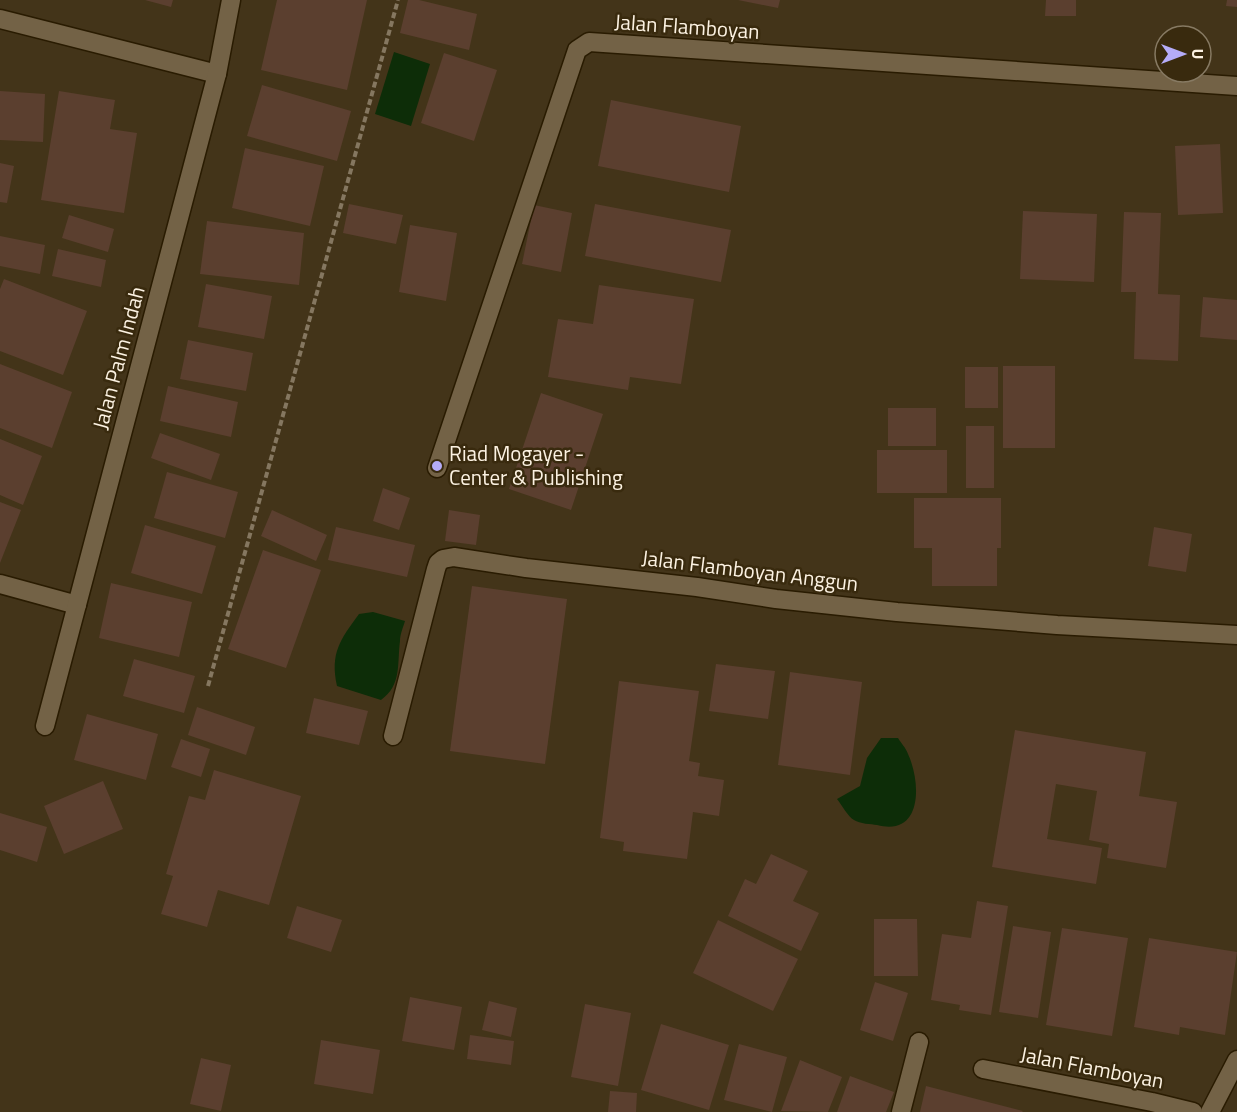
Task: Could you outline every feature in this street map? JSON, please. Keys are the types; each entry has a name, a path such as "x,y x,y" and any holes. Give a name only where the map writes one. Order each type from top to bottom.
{"street":[{"name":"Jalan Palm Indah","path":"45,726 217,74 231,0"},
{"path":"0,19 217,74"},
{"name":"Jalan Flamboyan","path":"437,468 577,50 589,42 1237,86"},
{"name":"Jalan Flamboyan Anggun","path":"393,736 436,569 438,563 445,558 462,558 526,568 897,612 1057,625 1237,635"},
{"path":"0,584 77,605"},
{"path":"902,1112 919,1042"},
{"path":"1210,1112 1237,1060"},
{"name":"Jalan Flamboyan","path":"983,1069 1193,1112"}],"path":[{"path":"208,686 398,0"}],"shaded area":[{"path":"394,52 430,64 411,126 375,114"},
{"path":"373,612 405,621 400,636 395,681 388,694 381,700 337,686 335,674 336,656 342,640 359,614"},
{"path":"881,738 898,738 907,752 915,779 915,804 910,815 903,823 892,827 856,821 837,799 860,786 867,758"}],"building":[{"path":"145,0 173,0 171,7"},
{"path":"277,0 367,0 347,90 261,70"},
{"path":"408,0 419,0 477,14 469,50 400,33"},
{"path":"738,0 780,0 778,8"},
{"path":"1046,0 1076,0 1076,16 1045,16"},
{"path":"1227,0 1237,0 1237,7 1226,6"},
{"path":"444,53 497,70 474,141 421,123"},
{"path":"262,85 351,111 337,161 247,136"},
{"path":"0,91 45,94 43,142 0,140"},
{"path":"59,91 115,100 110,129 137,133 124,213 41,200"},
{"path":"611,100 741,126 729,192 598,166"},
{"path":"1220,144 1223,213 1178,215 1175,146"},
{"path":"245,148 324,166 310,226 232,208"},
{"path":"0,163 14,166 7,203 0,202"},
{"path":"349,204 403,215 396,244 343,233"},
{"path":"595,204 731,230 721,282 585,256"},
{"path":"534,205 572,213 561,272 522,264"},
{"path":"1023,211 1097,214 1094,282 1020,279"},
{"path":"1124,212 1161,213 1158,294 1180,295 1178,361 1134,359 1136,292 1121,292"},
{"path":"69,215 114,229 108,252 62,238"},
{"path":"207,221 304,233 299,285 200,274"},
{"path":"410,225 457,233 446,301 399,292"},
{"path":"0,236 45,245 40,274 0,266"},
{"path":"58,249 106,260 101,287 52,276"},
{"path":"4,279 87,311 63,375 0,351 0,289"},
{"path":"206,284 272,296 264,339 198,327"},
{"path":"599,285 694,299 681,384 630,377 628,390 548,377 558,319 593,324"},
{"path":"1203,297 1237,300 1237,340 1200,337"},
{"path":"188,340 253,353 246,391 180,379"},
{"path":"0,364 72,392 52,448 0,428"},
{"path":"1003,366 1055,366 1055,448 1003,448"},
{"path":"965,367 998,367 998,408 965,408"},
{"path":"168,386 238,402 231,437 160,421"},
{"path":"541,393 603,414 571,510 509,489"},
{"path":"888,408 936,408 936,446 888,446"},
{"path":"966,426 994,426 994,488 966,488"},
{"path":"160,433 220,454 211,480 151,458"},
{"path":"0,439 42,456 23,505 0,495"},
{"path":"877,450 947,450 947,493 877,493"},
{"path":"167,472 238,492 225,538 154,518"},
{"path":"383,488 410,498 399,530 373,521"},
{"path":"914,498 1001,498 1001,548 997,548 997,586 932,586 932,548 914,548"},
{"path":"0,502 21,510 0,563"},
{"path":"272,510 327,535 316,561 261,536"},
{"path":"449,510 480,515 476,545 445,541"},
{"path":"145,525 216,546 202,594 131,573"},
{"path":"336,527 415,545 407,577 328,560"},
{"path":"1154,527 1192,534 1186,572 1148,566"},
{"path":"263,550 321,570 286,668 228,649"},
{"path":"111,583 192,602 179,657 99,638"},
{"path":"472,586 567,599 545,764 450,751"},
{"path":"134,659 195,676 184,713 123,696"},
{"path":"716,664 775,671 768,719 709,711"},
{"path":"790,672 862,682 850,775 778,765"},
{"path":"619,681 699,691 689,761 700,763 698,776 724,780 719,816 693,812 687,859 623,851 624,842 600,838"},
{"path":"314,698 368,711 359,745 306,733"},
{"path":"197,707 255,727 246,755 188,735"},
{"path":"87,714 158,734 146,780 74,760"},
{"path":"1015,730 1146,752 1139,796 1177,802 1166,868 1107,858 1109,844 1089,840 1097,791 1056,784 1047,839 1102,848 1096,884 992,867"},
{"path":"181,739 210,749 201,777 171,767"},
{"path":"214,770 301,796 269,905 218,890 207,927 161,914 173,876 166,874 189,796 205,800"},
{"path":"103,781 123,829 64,854 44,806"},
{"path":"0,813 47,827 37,862 0,850"},
{"path":"771,854 808,871 793,901 819,913 801,951 728,916 745,879 756,884"},
{"path":"977,901 1008,906 991,1015 959,1010 960,1005 931,1000 942,934 971,938"},
{"path":"297,906 342,920 331,952 287,938"},
{"path":"874,919 917,919 918,976 874,976"},
{"path":"718,920 798,959 773,1011 693,973"},
{"path":"1013,926 1051,932 1038,1018 999,1012"},
{"path":"1062,928 1128,938 1112,1036 1046,1025"},
{"path":"1149,938 1237,952 1225,1035 1180,1027 1179,1035 1134,1027"},
{"path":"875,982 908,993 893,1041 860,1030"},
{"path":"410,997 462,1007 454,1050 402,1041"},
{"path":"489,1001 517,1008 511,1037 482,1030"},
{"path":"585,1004 631,1013 618,1086 571,1077"},
{"path":"661,1024 729,1045 709,1110 641,1090"},
{"path":"470,1035 514,1041 511,1065 467,1059"},
{"path":"321,1040 380,1050 373,1094 314,1084"},
{"path":"739,1044 787,1057 772,1112 724,1100"},
{"path":"201,1058 231,1065 221,1111 190,1104"},
{"path":"800,1060 842,1077 828,1112 781,1111"},
{"path":"850,1076 894,1092 886,1112 837,1112"},
{"path":"926,1086 1023,1111 920,1112"},
{"path":"610,1091 637,1093 636,1112 608,1112"}],"place":[{"name":"Riad Mogayer - Center & Publishing","path":"437,466"}]}
